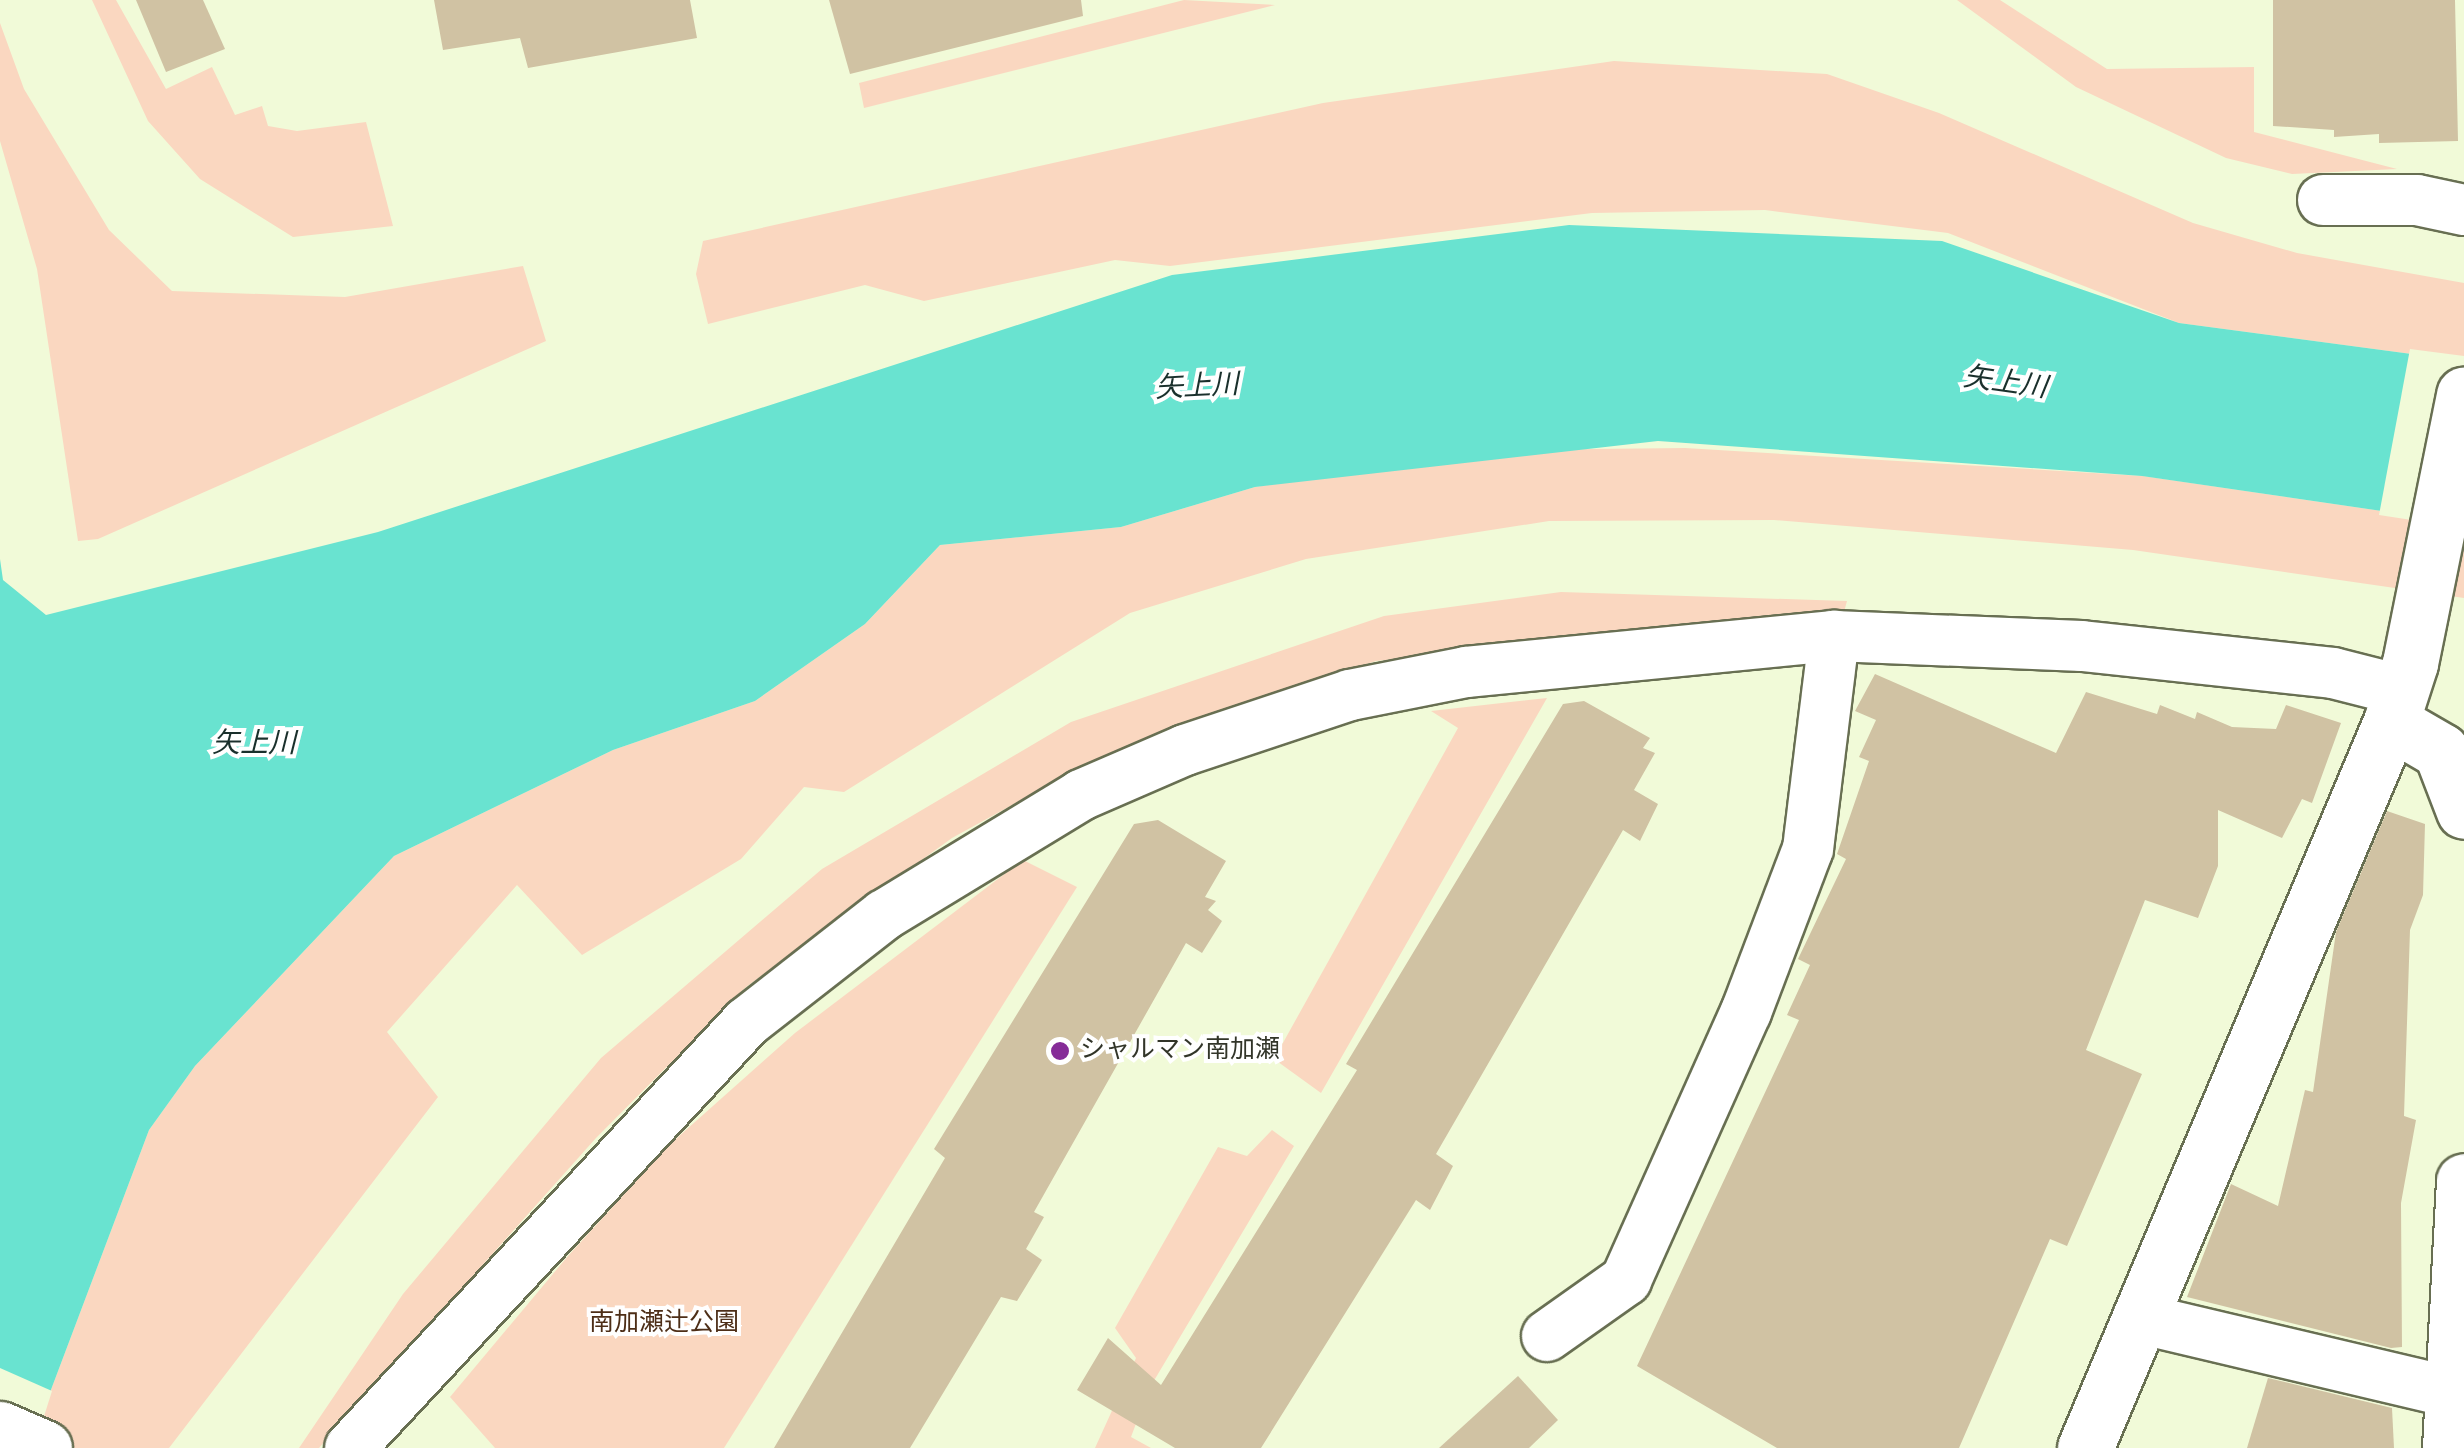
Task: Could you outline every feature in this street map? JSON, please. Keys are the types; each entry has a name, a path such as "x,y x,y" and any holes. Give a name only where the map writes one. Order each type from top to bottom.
{"street":[{"path":"2323,200 2417,200 2464,210"},
{"path":"2085,1448 2401,686 2464,394"},
{"path":"1547,1336 1626,1280 1746,1012 1808,849 1834,636"},
{"path":"350,1448 747,1022 884,916 1081,795 1203,744 1416,681 1834,636 2082,646 2333,673 2401,686 2441,751 2464,811"},
{"path":"2450,1448 2464,1181"},
{"path":"2138,1318 2452,1392"},
{"path":"0,1428 44,1448"}],"green space":[{"path":"92,0 116,0 166,89 212,67 235,115 262,106 268,126 297,131 366,122 393,226 293,237 200,179 148,121"},
{"path":"1184,0 1275,5 864,108 859,83"},
{"path":"1957,0 2000,0 2107,69 2254,67 2254,132 2397,169 2292,174 2226,158 2076,87"},
{"path":"0,23 24,89 109,230 172,291 345,297 523,266 546,341 98,539 78,541 37,269 0,141"},
{"path":"1614,61 1827,74 1939,113 2193,223 2297,253 2464,283 2464,361 2179,323 1948,233 1765,210 1592,213 1170,266 1115,260 924,301 865,285 708,324 696,274 703,241 1323,103"},
{"path":"1685,448 2143,476 2464,523 2464,598 2133,550 1774,520 1549,521 1306,559 1130,613 844,792 804,787 741,859 582,955 517,885 387,1032 438,1097 169,1448 29,1448 149,1130 195,1066 394,856 613,750 755,701 865,624 940,545 1121,527 1255,487 1490,450"},
{"path":"1561,592 1847,601 1844,612 1376,661 1201,718 1074,771 952,838 746,987 596,1138 319,1448 299,1448 403,1294 601,1058 822,869 1071,722 1384,616"},
{"path":"1547,698 1321,1093 1274,1059 1458,728 1431,711"},
{"name":"南加瀬辻公園","path":"1023,860 1077,887 724,1448 495,1448 450,1397 568,1256 668,1146 795,1033"},
{"path":"1272,1130 1294,1146 1149,1389 1131,1437 1151,1448 1095,1448 1136,1358 1115,1328 1218,1147 1247,1156"}],"water":[{"name":"矢上川","path":"1569,225 1942,241 2179,323 2464,361 2464,523 2142,476 1658,441 1255,487 1121,527 940,545 865,624 755,701 613,750 394,856 195,1066 149,1130 29,1448 0,1448 0,559 3,580 46,615 378,532 1172,275"}],"pier":[{"path":"2410,349 2464,356 2464,528 2379,515"},
{"path":"0,1368 52,1391 34,1448 0,1448"}],"building":[{"path":"136,0 203,0 225,49 166,72"},
{"path":"434,0 690,0 697,38 528,68 520,38 443,50"},
{"path":"829,0 1081,0 1083,16 850,74"},
{"path":"2273,0 2455,0 2458,141 2379,143 2379,134 2334,137 2334,130 2273,126"},
{"path":"1875,674 2056,753 2086,692 2157,714 2160,705 2195,719 2197,712 2232,727 2276,729 2286,705 2341,723 2312,803 2302,799 2282,838 2218,810 2218,866 2198,918 2145,900 2086,1050 2142,1074 2067,1246 2050,1239 1959,1448 1777,1448 1637,1366 1799,1020 1787,1015 1810,965 1798,959 1846,859 1837,854 1869,761 1859,757 1876,720 1855,711"},
{"path":"1584,701 1650,738 1643,748 1655,753 1634,790 1658,804 1640,841 1623,830 1436,1154 1453,1166 1430,1210 1416,1200 1261,1448 1175,1448 1077,1390 1108,1338 1161,1385 1357,1070 1346,1064 1563,704"},
{"path":"2387,811 2425,824 2423,895 2410,930 2404,1116 2416,1120 2401,1203 2402,1347 2391,1348 2187,1297 2231,1184 2278,1206 2305,1090 2313,1092 2336,932"},
{"name":"シャルマン南加瀬","path":"1158,820 1226,861 1205,897 1216,901 1208,910 1222,921 1202,953 1186,943 1034,1212 1044,1217 1026,1249 1042,1260 1017,1301 1001,1297 910,1448 774,1448 945,1158 934,1149 1134,824"},
{"path":"1518,1376 1558,1420 1529,1448 1439,1448"},
{"path":"2268,1378 2392,1408 2394,1448 2247,1448"}],"place":[{"name":"シャルマン南加瀬","path":"1060,1051"}]}
